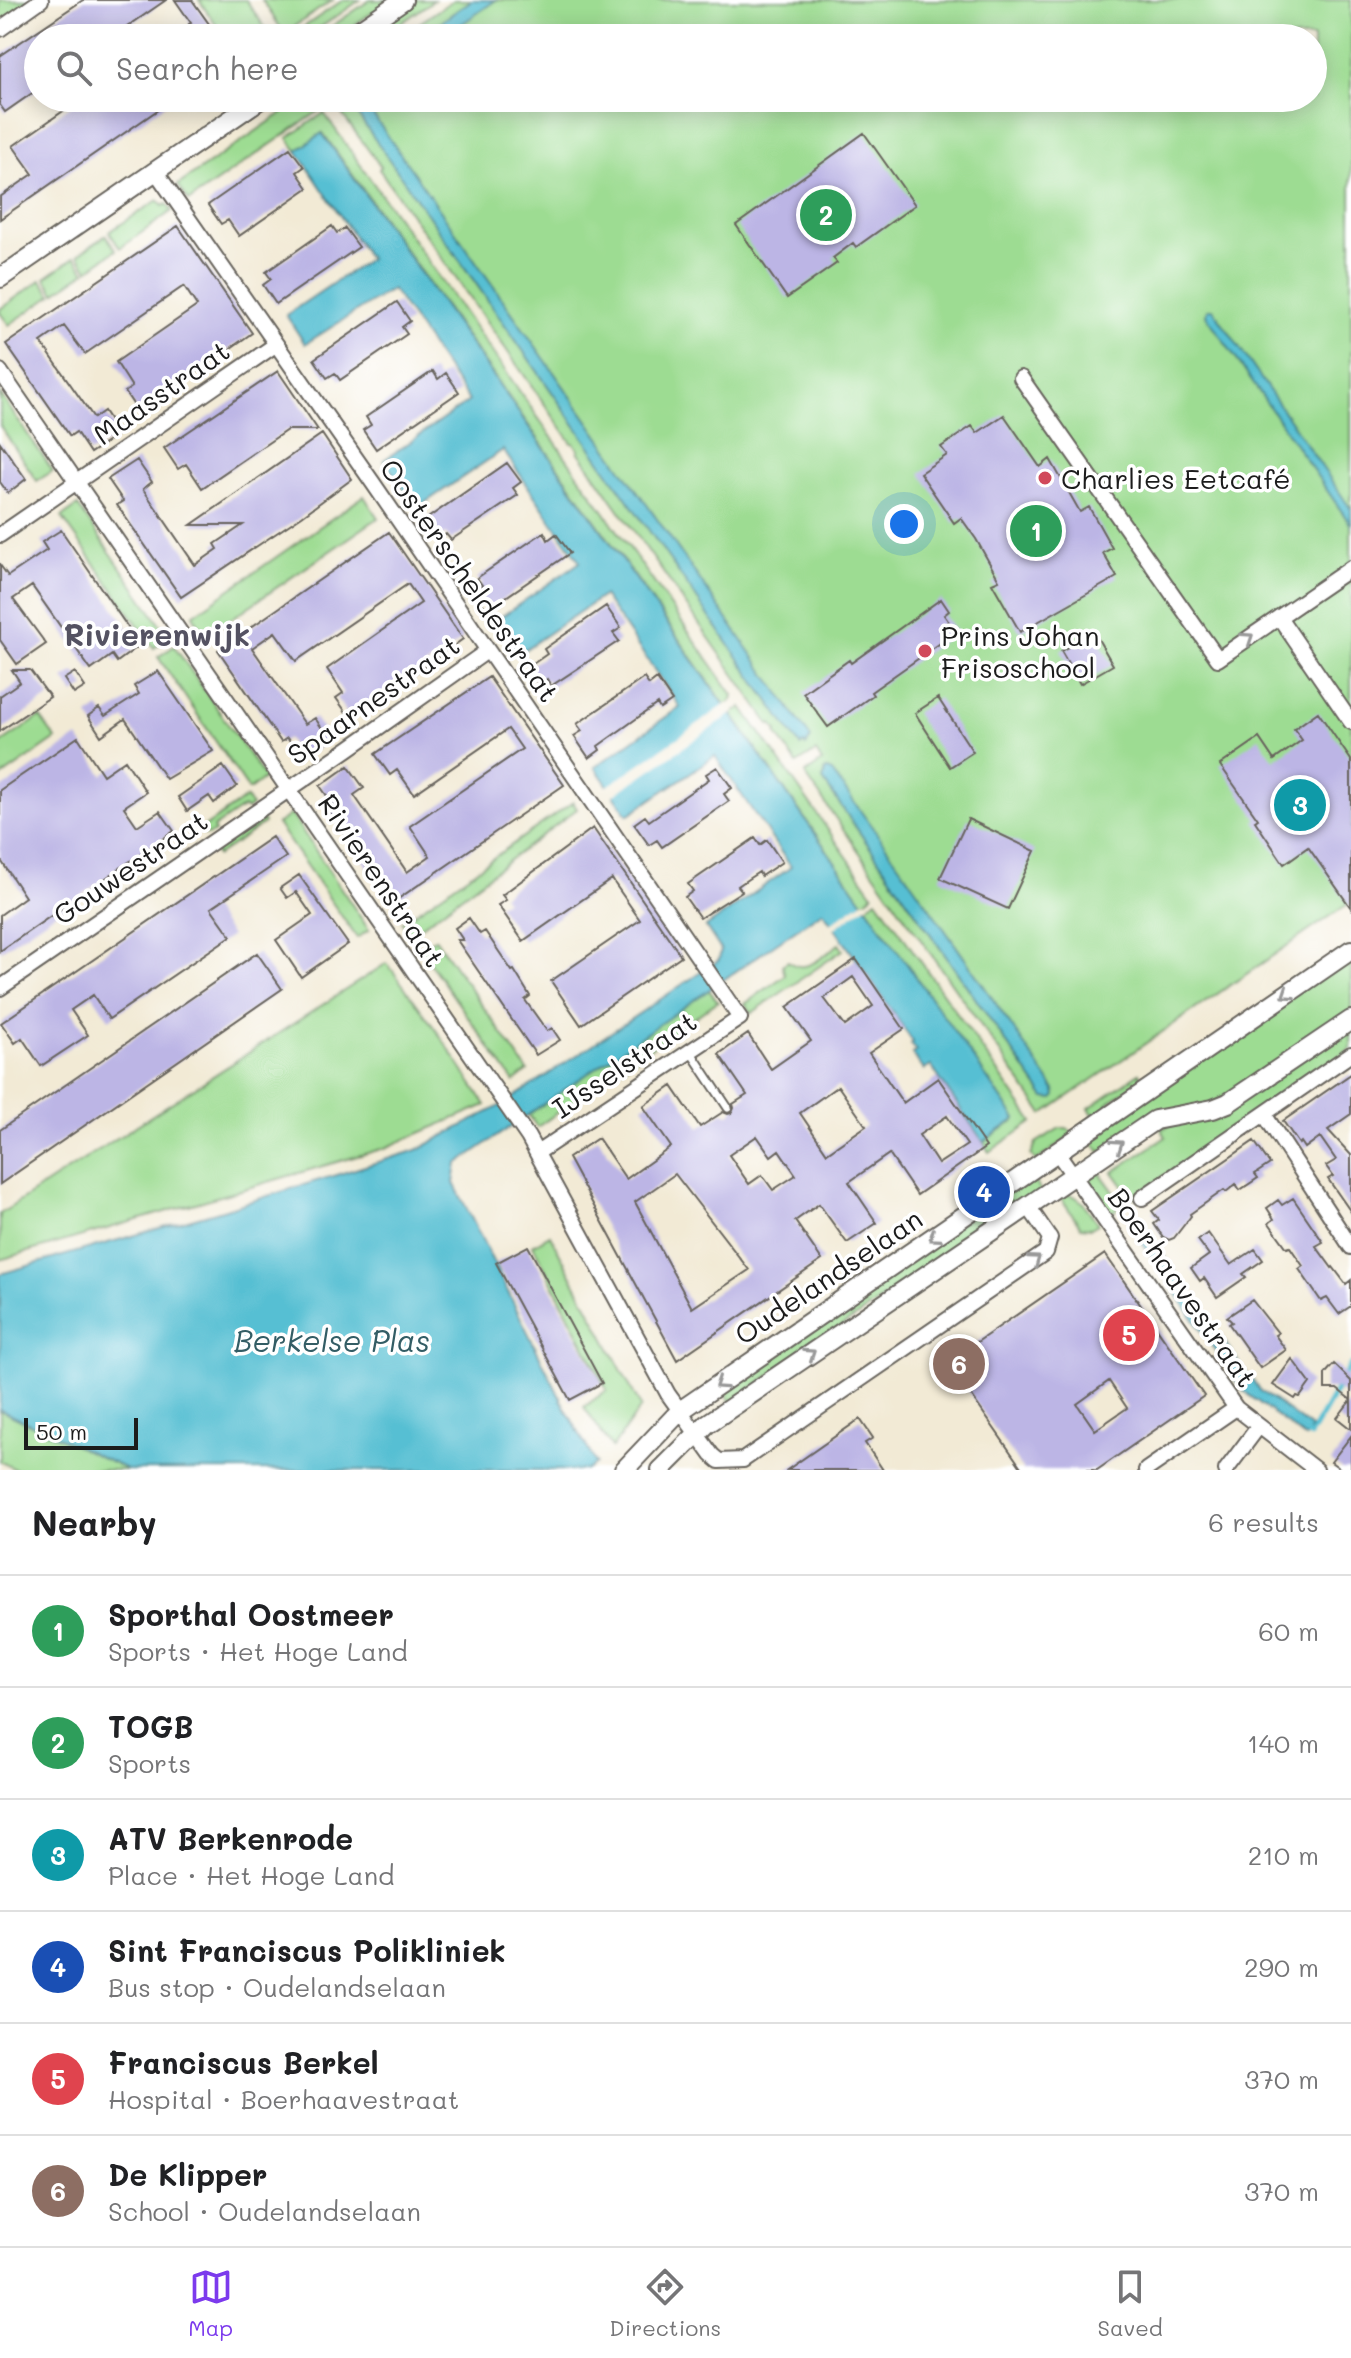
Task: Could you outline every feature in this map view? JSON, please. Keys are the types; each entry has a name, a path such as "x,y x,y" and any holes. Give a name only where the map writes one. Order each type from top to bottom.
{"street":[{"path":"0,29 41,0"},
{"path":"368,24 403,0"},
{"path":"0,278 242,112"},
{"name":"Oosterscheldestraat","path":"156,172 740,1018"},
{"name":"Maasstraat","path":"0,535 275,345"},
{"name":"Rivierenstraat","path":"0,371 517,1122 680,1411 696,1433"},
{"path":"1021,378 1218,659 1351,568"},
{"path":"1279,617 1351,722"},
{"name":"Spaarnestraat","path":"289,789 487,651"},
{"name":"Gouwestraat","path":"0,988 289,789"},
{"name":"Oudelandselaan","path":"624,1470 680,1411 1351,950"},
{"name":"IJsselstraat","path":"537,1153 740,1018"},
{"name":"Oudelandselaan","path":"661,1470 696,1433 1155,1120 1213,1109 1228,1103 1351,1020"},
{"path":"1142,1198 1351,1054"},
{"path":"1264,1114 1351,1247"},
{"name":"Boerhaavestraat","path":"1057,1152 1236,1408 1316,1470"},
{"path":"696,1433 719,1461 743,1460 960,1312 1046,1252 1050,1238 1028,1206"},
{"path":"1146,1470 1167,1464 1236,1408"},
{"path":"1226,1470 1259,1426"}],"lane":[{"path":"690,1051 728,1108"}],"green space":[{"path":"0,0 32,0 0,22"},
{"path":"199,0 246,0 262,24 215,24"},
{"path":"262,0 333,0 297,24 278,24"},
{"path":"343,0 360,0 325,24 308,24"},
{"path":"370,0 391,0 355,24 335,24"},
{"path":"415,0 434,0 400,24 380,24"},
{"path":"453,0 472,0 438,24 418,24"},
{"path":"491,0 1351,0 1351,902 1043,1114 806,776 822,762 816,752 797,764 777,731 340,112 356,112 800,745 804,743 368,112 1327,112 1327,24 456,24","holes":["826,770 1045,1098 823,780"]},
{"path":"284,112 318,112 189,201 178,185"},
{"path":"324,113 733,695 726,706 323,133 297,151 288,138"},
{"path":"158,200 163,206 167,204 172,211 120,248 109,232"},
{"path":"106,235 116,250 88,270 78,255"},
{"path":"75,257 85,272 55,293 45,278"},
{"path":"41,280 52,295 9,325 0,309"},
{"path":"0,394 53,471 37,481 0,426"},
{"path":"364,496 378,518 206,636 193,615"},
{"path":"78,506 169,637 154,648 62,517"},
{"path":"174,646 265,778 249,790 158,657"},
{"path":"742,707 873,894 863,902 732,714"},
{"path":"40,717 56,739 0,778 0,744"},
{"path":"246,798 252,806 247,810 244,807 213,828 215,832 209,835 199,831"},
{"path":"573,802 577,809 410,935 402,922"},
{"path":"291,814 369,930 357,938 277,824"},
{"path":"258,815 264,823 217,856 216,846 221,841 224,844 255,822 253,819"},
{"path":"877,899 1033,1122 989,1152 983,1142 1015,1120 866,906"},
{"path":"435,938 528,1071 514,1082 420,949"},
{"path":"839,944 843,950 752,1013 745,1004 785,975 782,965 788,961 795,965 808,965"},
{"path":"1351,954 1351,1013 1229,1097 1100,1152 1087,1134"},
{"path":"387,963 486,1105 385,1148 0,1260 0,1214"},
{"path":"708,989 718,1001 537,1127 528,1114"},
{"path":"1351,1026 1351,1049 1132,1198 1113,1172 1166,1137 1161,1129"},
{"path":"1139,1073 1142,1078 1107,1104 1110,1110 1096,1119 1089,1108"},
{"path":"1060,1128 1067,1128 1074,1134 1036,1161 1031,1155 1036,1143"},
{"path":"1096,1167 1120,1200 1117,1209 1108,1215 1090,1186"},
{"path":"1030,1175 1041,1191 731,1402 722,1388"},
{"path":"1057,1192 1077,1198 1098,1224 1091,1228 1081,1227"},
{"path":"550,1235 641,1407 612,1448 584,1407 607,1390 533,1245"},
{"path":"0,1410 128,1470 16,1470 0,1461"}],"water":[{"path":"472,0 496,0 462,24 438,24"},
{"path":"356,112 371,112 811,738 806,746 800,746"},
{"name":"Berkelse Plas","path":"322,133 1016,1119 983,1142 931,1066 924,1070 912,1054 916,1051 911,1044 913,1042 823,911 457,1164 454,1183 596,1464 587,1470 128,1470 0,1410 0,1274 417,1150 504,1104 719,960 721,950 706,927 791,867 715,756 628,815 595,767 680,707 603,596 518,654 495,621 580,562 503,450 417,508 384,460 469,401 392,289 305,344 286,315 369,259 297,151"},
{"path":"1207,309 1213,309 1351,509 1351,525 1206,315"},
{"path":"824,771 832,772 861,811 1055,1090 1053,1099 1045,1098 823,780"},
{"path":"1139,1220 1261,1391 1311,1428 1305,1438 1241,1389 1141,1241"}],"pier":[{"path":"728,703 735,712 611,797 605,788"},
{"path":"866,899 869,904 832,930 828,925"}],"building":[{"path":"83,0 166,0 131,24 47,24"},
{"path":"175,0 192,0 209,24 191,23"},
{"path":"24,40 24,99 5,112 0,105 0,56"},
{"path":"62,112 155,112 0,219 0,197 33,174 13,146"},
{"path":"864,133 915,205 856,247 853,243 833,258 837,263 787,298 736,225"},
{"path":"290,148 304,167 297,172 308,188 239,236 228,220 221,224 208,205"},
{"path":"178,226 252,333 139,413 125,392 132,387 116,362 197,306 184,286 85,354 64,326 41,342 94,418 104,411 119,434 90,453 76,432 70,436 6,344"},
{"path":"332,226 337,233 345,228 359,247 276,304 263,285 271,279 266,272"},
{"path":"397,302 410,321 402,327 407,334 340,380 335,373 327,378 314,359"},
{"path":"278,371 318,430 287,430 202,488 186,464 178,469 164,448"},
{"path":"433,371 438,379 446,373 459,392 376,449 363,430 371,425 366,417"},
{"path":"1004,415 1040,467 1050,459 1080,512 1089,507 1112,548 1103,553 1117,577 1020,632 992,583 999,580 976,539 961,518 954,523 920,473 947,455 941,447 972,426 977,433"},
{"path":"322,434 352,479 181,597 117,505 123,501 108,479 137,460 152,482 143,489 195,565 218,549 215,544 243,525 191,525"},
{"path":"0,442 26,479 8,493 0,482"},
{"path":"507,463 521,482 513,488 518,495 451,540 446,534 438,539 425,520"},
{"path":"61,530 140,645 117,662 112,655 91,670 32,586 13,599 46,644 17,664 0,640 0,565 8,576 47,550 42,542"},
{"path":"389,532 463,639 351,719 336,698 343,693 327,669 421,603 408,584 296,661 275,632 252,648 305,724 315,718 330,740 302,759 287,738 281,742 218,650"},
{"path":"544,532 548,540 556,534 570,553 487,610 474,591 482,585 477,578"},
{"path":"941,599 949,611 944,615 956,632 871,692 873,695 828,727 803,693"},
{"path":"606,606 621,628 613,633 619,641 551,686 547,679 539,685 527,668 547,654 544,649"},
{"path":"1094,632 1113,665 1080,684 1061,651"},
{"path":"12,670 30,670 50,697 0,731 0,696 20,682"},
{"path":"158,671 213,751 166,779 125,719 101,736 88,716 99,708 105,716 139,694 134,686"},
{"path":"75,672 85,687 74,694 64,679"},
{"path":"489,677 564,785 392,903 329,811 335,807 320,786 348,766 364,788 354,795 407,872 430,856 410,826 522,749 508,729 414,794 397,770 390,775 375,754"},
{"path":"644,678 649,685 657,679 672,701 660,709 657,704 598,746 600,750 589,758 574,736 582,731 577,724"},
{"path":"938,698 973,752 950,767 915,713"},
{"path":"1318,712 1351,760 1351,908 1308,847 1284,864 1255,821 1258,819 1220,765 1259,738 1274,760 1302,740 1294,729"},
{"path":"78,737 103,775 125,760 146,792 124,807 137,826 160,811 174,831 0,951 0,915 25,897 0,859 0,790"},
{"path":"223,766 237,786 214,803 209,796 187,811 178,797"},
{"path":"717,767 732,788 724,794 729,801 662,847 657,840 649,845 634,824 645,816 649,821 709,779 706,774"},
{"path":"968,819 1035,851 1008,909 940,878"},
{"path":"593,828 681,956 581,1025 551,981 640,920 612,879 523,941 498,905 506,900 502,895"},
{"path":"272,837 286,857 211,908 231,936 109,1019 93,995 71,1010 88,1035 41,1066 22,1038 15,1043 1,1023"},
{"path":"755,838 760,845 767,840 782,862 761,876 759,872 748,879 738,886 742,891 700,918 685,897 693,891 688,884"},
{"path":"299,875 348,944 301,977 276,940 312,915 296,892 287,898 280,888"},
{"path":"469,918 480,934 485,931 530,996 525,1000 547,1031 552,1028 560,1040 536,1055 457,940 463,940 455,928"},
{"path":"257,953 282,989 0,1184 0,1130"},
{"path":"856,959 904,1029 869,1053 903,1103 938,1078 986,1147 917,1195 889,1154 849,1182 877,1223 847,1243 819,1204 795,1221 822,1260 677,1360 568,1158 598,1138 626,1179 671,1147 643,1106 672,1086 700,1127 723,1112 732,1113 733,1104 747,1095 719,1054 748,1034 771,1069 811,1041 787,1007","holes":["853,977 873,1006 845,1026 824,998","838,1086 866,1126 827,1153 800,1113","947,1116 967,1145 938,1164 919,1135","757,1136 771,1156 779,1150 796,1175 773,1190 762,1175 749,1184 729,1155","675,1174 749,1270 692,1308 635,1202"]},
{"path":"1351,1074 1351,1114 1328,1130 1351,1155 1351,1212 1328,1179 1333,1176 1326,1166 1336,1160 1320,1137 1305,1148 1283,1121"},
{"path":"1254,1141 1270,1164 1255,1174 1258,1178 1240,1190 1236,1184 1226,1192 1224,1190 1190,1214 1174,1238 1169,1240 1163,1237 1154,1224 1159,1220 1152,1211"},
{"path":"1293,1198 1323,1242 1316,1246 1346,1284 1351,1280 1351,1306 1339,1314 1327,1298 1321,1301 1299,1269 1303,1266 1269,1223 1274,1219 1267,1208 1278,1200 1282,1205"},
{"path":"1208,1233 1231,1265 1255,1249 1263,1260 1243,1274 1246,1277 1217,1297 1204,1278 1200,1281 1191,1268 1209,1255 1198,1240"},
{"path":"528,1246 602,1383 570,1400 496,1263"},
{"path":"1105,1254 1204,1396 1097,1470 1023,1470 948,1362","holes":["1109,1381 1127,1408 1095,1430 1077,1404"]},
{"path":"1252,1300 1278,1333 1275,1335 1286,1350 1260,1368 1227,1317"},
{"path":"1292,1359 1310,1383 1295,1399 1273,1385"},
{"path":"1334,1364 1351,1381 1351,1400 1337,1389 1325,1389 1325,1374"},
{"path":"1351,1400 1351,1429 1337,1418"},
{"path":"860,1419 873,1438 865,1443 883,1470 787,1470"},
{"path":"1351,1436 1351,1470 1342,1470 1331,1462"}],"waterway":[{"path":"1304,1431 1310,1436 1351,1364"}],"place":[{"name":"TOGB","path":"826,215"},
{"name":"Charlies Eetcafé","path":"1045,478"},
{"name":"Sporthal Oostmeer","path":"1036,531"},
{"name":"Prins Johan Frisoschool","path":"925,651"},
{"name":"ATV Berkenrode","path":"1300,805"},
{"name":"Sint Franciscus Polikliniek","path":"984,1192"},
{"name":"Franciscus Berkel","path":"1129,1335"},
{"name":"De Klipper","path":"959,1364"}],"district":[{"name":"Rivierenwijk","path":"157,634"}]}
